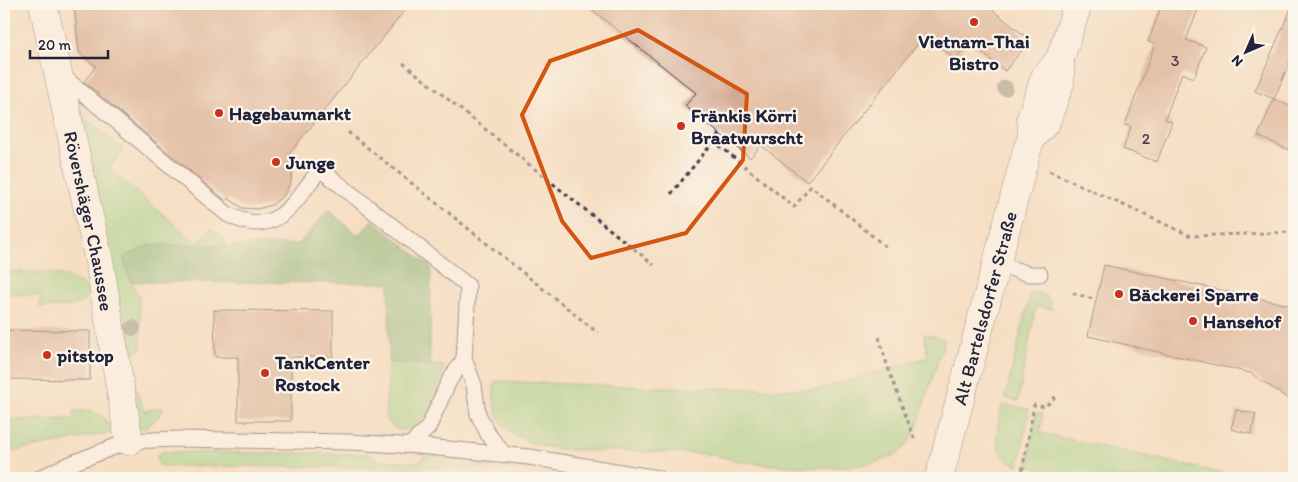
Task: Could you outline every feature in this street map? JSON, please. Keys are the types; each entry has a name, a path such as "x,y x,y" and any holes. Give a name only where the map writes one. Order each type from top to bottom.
{"street":[{"name":"Rövershäger Chaussee","path":"43,4 100,266 129,441"},
{"name":"Alt Bartelsdorfer Straße","path":"939,478 1028,150 1046,122 1060,83 1060,59 1078,4"}],"lane":[{"path":"57,70 227,214 242,222 260,224 275,219 288,211 320,169 468,286 464,358 474,385 478,414 488,434 504,454"},
{"path":"997,264 1029,274 1040,274"},
{"path":"410,445 428,428 449,381 464,358"},
{"path":"40,478 129,441 177,439 410,445 504,454 658,478"}],"path":[{"path":"403,63 654,265"},
{"path":"348,132 598,333"},
{"path":"671,194 720,134"},
{"path":"714,141 794,207 811,186 886,247"},
{"path":"1028,150 1047,170 1191,236 1294,232"},
{"path":"1073,293 1096,300"},
{"path":"879,337 888,368 915,441"},
{"path":"1021,478 1034,405 1045,407 1056,396"},
{"path":"855,478 856,470"}],"highlighted area":[{"path":"638,30 747,94 743,160 686,233 591,258 562,221 522,115 550,61"}],"green space":[{"path":"75,116 82,116 123,149 109,169 198,244 211,228 226,240 227,246 149,245 131,282 139,296 141,350 124,356 144,411 162,407 163,412 145,429 135,425"},
{"path":"328,210 359,236 372,220 431,267 430,365 389,362 389,283 131,282 123,258 149,245 227,246 299,244"},
{"path":"4,272 51,273 73,280 91,294 80,303 74,305 40,307 40,295 4,294"},
{"path":"1031,291 1045,296 1052,309 1036,306 1018,401 1005,398"},
{"path":"924,334 945,339 915,430 904,448 890,457 872,463 849,466 800,467 738,461 709,454 577,450 549,447 535,444 511,432 501,421 494,402 495,381 817,390 928,357"},
{"path":"389,362 444,366 430,408 415,426 409,429 398,429 385,418"},
{"path":"1002,405 1029,409 1019,465 1009,461 999,449 997,432"},
{"path":"89,410 103,417 114,432 4,453 4,420 74,419 74,411"},
{"path":"1036,413 1043,414 1040,433 1244,478 1037,478 1038,468 1028,466"},
{"path":"161,452 369,454 379,460 418,462 426,455 468,456 526,464 525,468 160,466 157,456"}],"building":[{"name":"Hagebaumarkt","path":"74,4 410,4 289,154 293,166 291,181 284,195 272,205 257,209 242,208 228,198 226,201 84,82 96,66 79,52"},
{"path":"585,4 985,4 1030,40 1005,71 969,42 955,59 925,35 807,182 761,145 750,158 685,106 696,93"},
{"path":"1162,4 1200,4 1186,40 1206,47 1194,78 1182,73 1165,119 1172,122 1157,162 1123,149 1131,127 1125,125 1155,44 1148,42"},
{"path":"1293,4 1294,52 1274,99 1255,91"},
{"path":"1274,99 1294,108 1294,152 1258,136"},
{"name":"Hansehof","path":"1104,265 1294,306 1294,403 1251,373 1088,336"},
{"name":"TankCenter Rostock","path":"214,310 333,311 333,357 291,357 291,421 238,421 238,357 215,357"},
{"name":"pitstop","path":"4,330 90,331 90,380 4,379"},
{"path":"1236,410 1256,414 1251,434 1231,429"}],"place":[{"name":"Vietnam-Thai Bistro","path":"974,22"},
{"name":"Hagebaumarkt","path":"219,113"},
{"name":"Fränkis Körri Braatwurscht","path":"681,126"},
{"name":"Junge","path":"276,162"},
{"name":"Bäckerei Sparre","path":"1119,294"},
{"name":"Hansehof","path":"1193,321"},
{"name":"pitstop","path":"47,355"},
{"name":"TankCenter Rostock","path":"265,373"}]}
